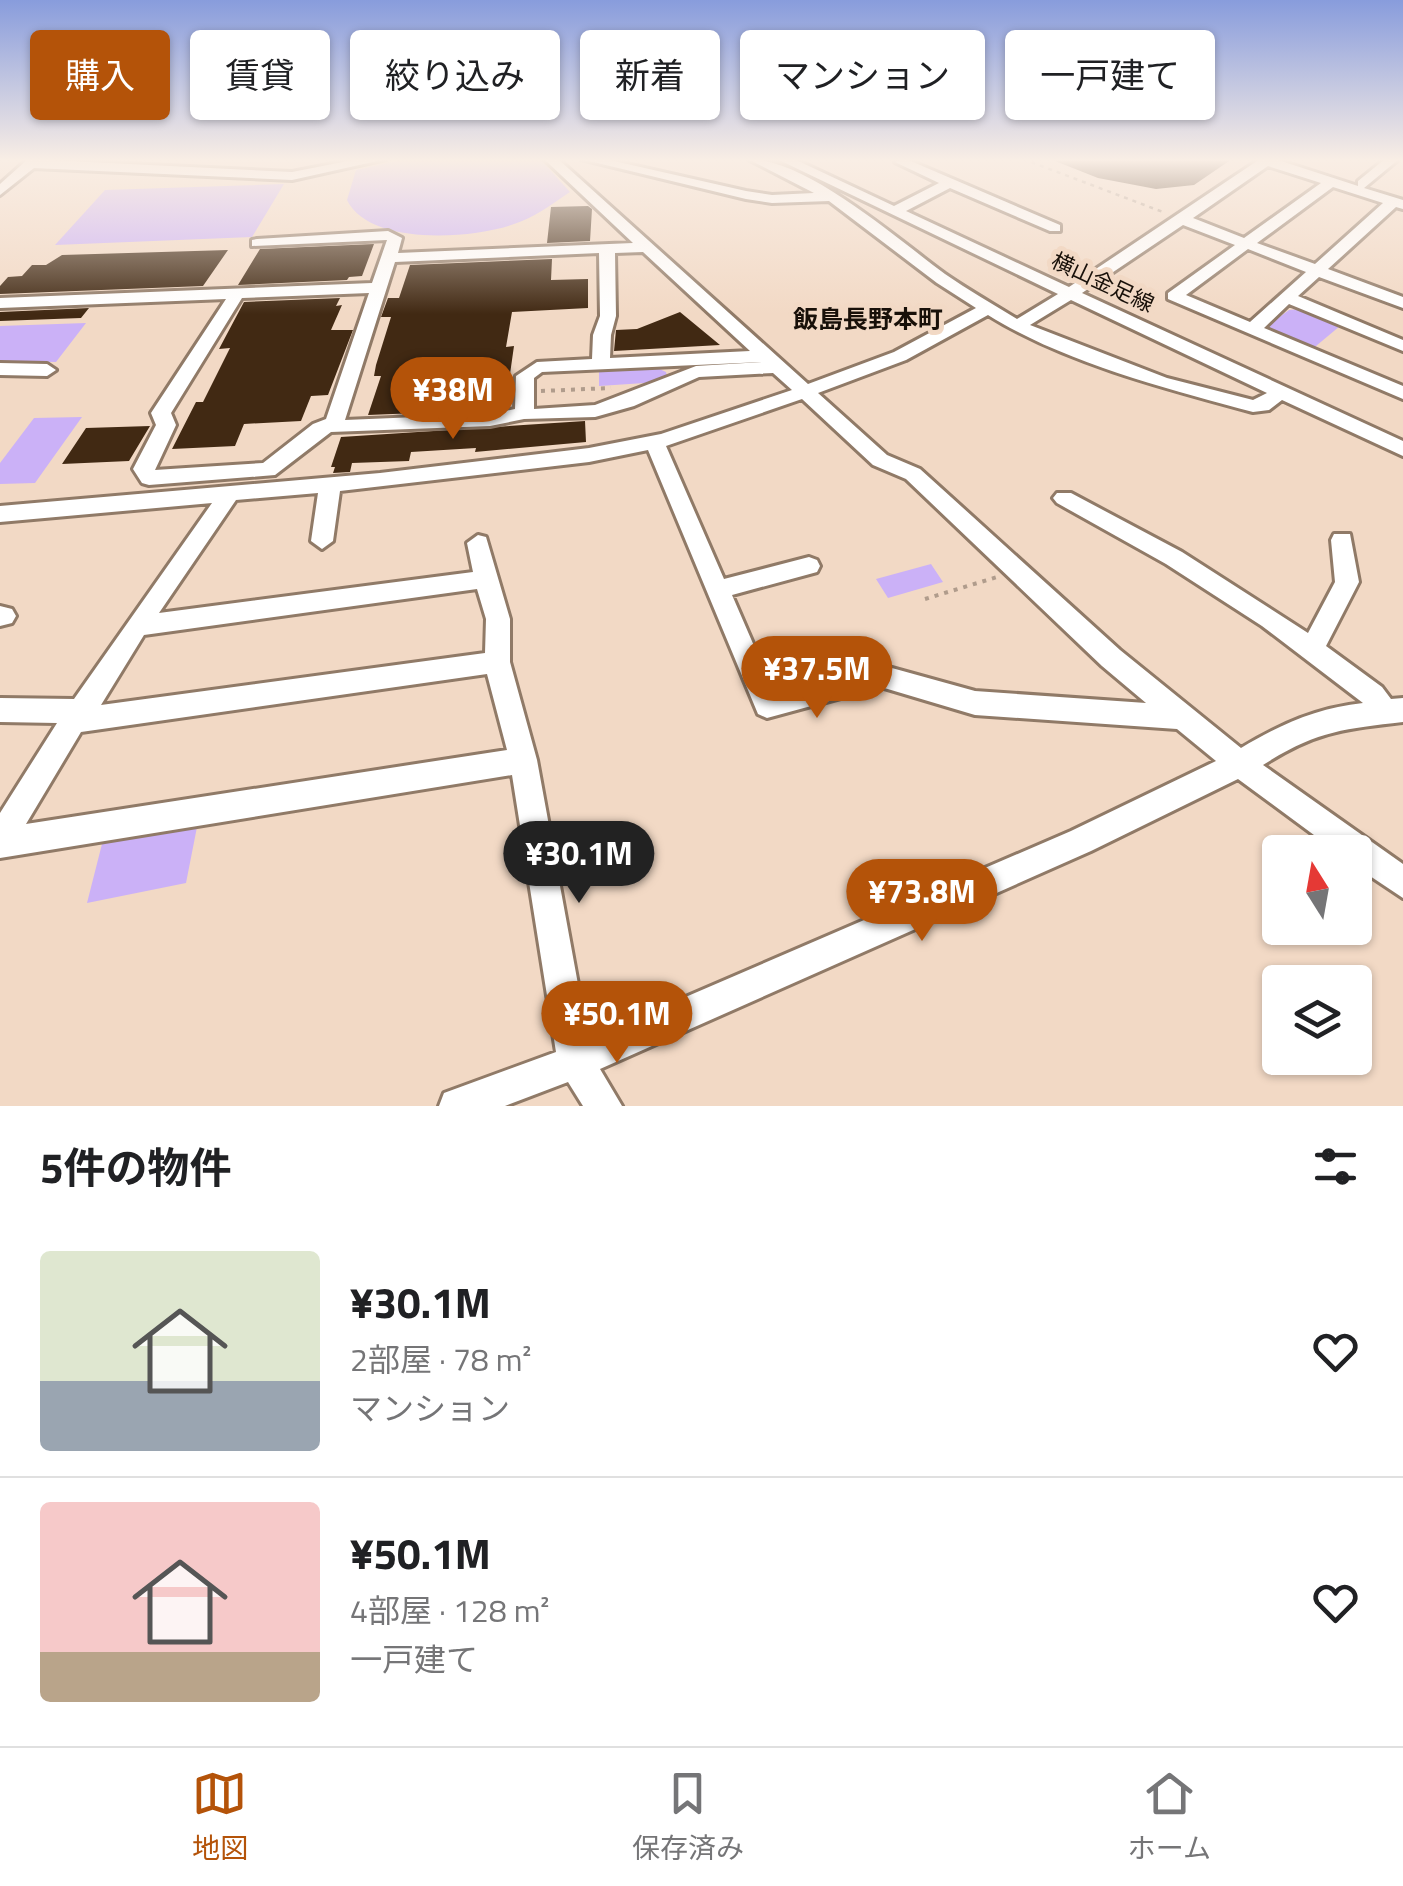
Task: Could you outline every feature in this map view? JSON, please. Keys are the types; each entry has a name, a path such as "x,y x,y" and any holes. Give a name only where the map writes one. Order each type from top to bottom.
{"street":[{"path":"606,211 880,460 913,474 1110,658 1240,764 1403,883"},
{"path":"851,211 986,309 1017,326 1161,382 1252,406 1262,406 1280,391"},
{"name":"横山金足線","path":"896,211 1403,449"},
{"path":"1014,211 1055,228"},
{"path":"1017,326 1194,211"},
{"path":"1292,211 1174,296 1403,393"},
{"path":"1250,330 1388,211"},
{"path":"1182,219 1401,299"},
{"path":"237,294 161,413 166,425 144,468 149,478 268,470 320,429 334,423 395,238 388,234 257,243"},
{"path":"389,258 645,246"},
{"path":"600,364 608,316 606,248"},
{"path":"0,303 379,288"},
{"path":"1288,298 1403,346"},
{"path":"0,514 330,485 588,455 655,442 804,393 900,356 986,309"},
{"path":"652,362 674,370 674,383"},
{"path":"524,413 527,371 538,367 770,362"},
{"path":"334,423 336,426 490,420 524,413 595,411 710,370 770,362"},
{"path":"0,369 47,370"},
{"path":"655,442 766,706 881,676 975,702 1183,717"},
{"path":"322,541 330,485"},
{"path":"0,842 77,716 228,495"},
{"path":"1064,498 1174,558 1312,650 1394,711"},
{"path":"1312,650 1347,582 1342,540"},
{"path":"478,543 498,618 496,662 523,760 575,1062 604,1106"},
{"path":"720,589 809,566"},
{"path":"137,626 486,579"},
{"path":"0,710 77,716 496,662"},
{"path":"457,1106 575,1062 1081,841 1240,764 1304,728 1332,718 1394,711"},
{"path":"0,842 523,760"}],"path":[{"path":"1160,211 1182,219"},
{"path":"523,392 614,387"},
{"path":"925,599 1018,571"}],"shaded area":[{"path":"86,211 268,211 252,237 55,245"},
{"path":"355,211 542,211 504,227 455,235 402,232 378,226"},
{"path":"1300,309 1340,326 1310,351 1266,327 1289,310"},
{"path":"86,323 56,362 0,361 0,326"},
{"path":"655,367 666,372 660,382 599,386 599,370"},
{"path":"82,417 35,483 0,484 0,463 34,418"},
{"path":"931,564 943,582 888,598 876,579"},
{"path":"197,827 186,883 87,903 103,840"}],"building":[{"path":"551,211 592,211 590,241 547,243"},
{"path":"374,244 362,276 238,285 260,249"},
{"path":"228,250 203,286 0,294 0,286 8,277 22,276 32,265 46,265 62,255"},
{"path":"552,259 551,280 588,279 588,308 512,312 506,347 514,346 507,395 494,396 492,410 368,415 381,376 374,376 391,317 381,317 388,298 399,298 410,265","holes":["477,360 471,392 426,394 433,362"]},
{"path":"340,298 336,306 342,305 331,330 353,330 328,395 311,396 301,421 244,424 235,446 172,449 196,402 203,402 230,348 219,349 244,302"},
{"path":"89,308 81,318 0,321 0,312"},
{"path":"680,312 720,345 614,351 616,330 637,329"},
{"path":"585,421 586,442 475,452 476,448 411,452 409,461 352,463 350,472 333,473 335,467 331,467 341,437"},
{"path":"150,426 129,461 62,464 86,428"}],"district":[{"name":"飯島長野本町","path":"868,319"}]}
